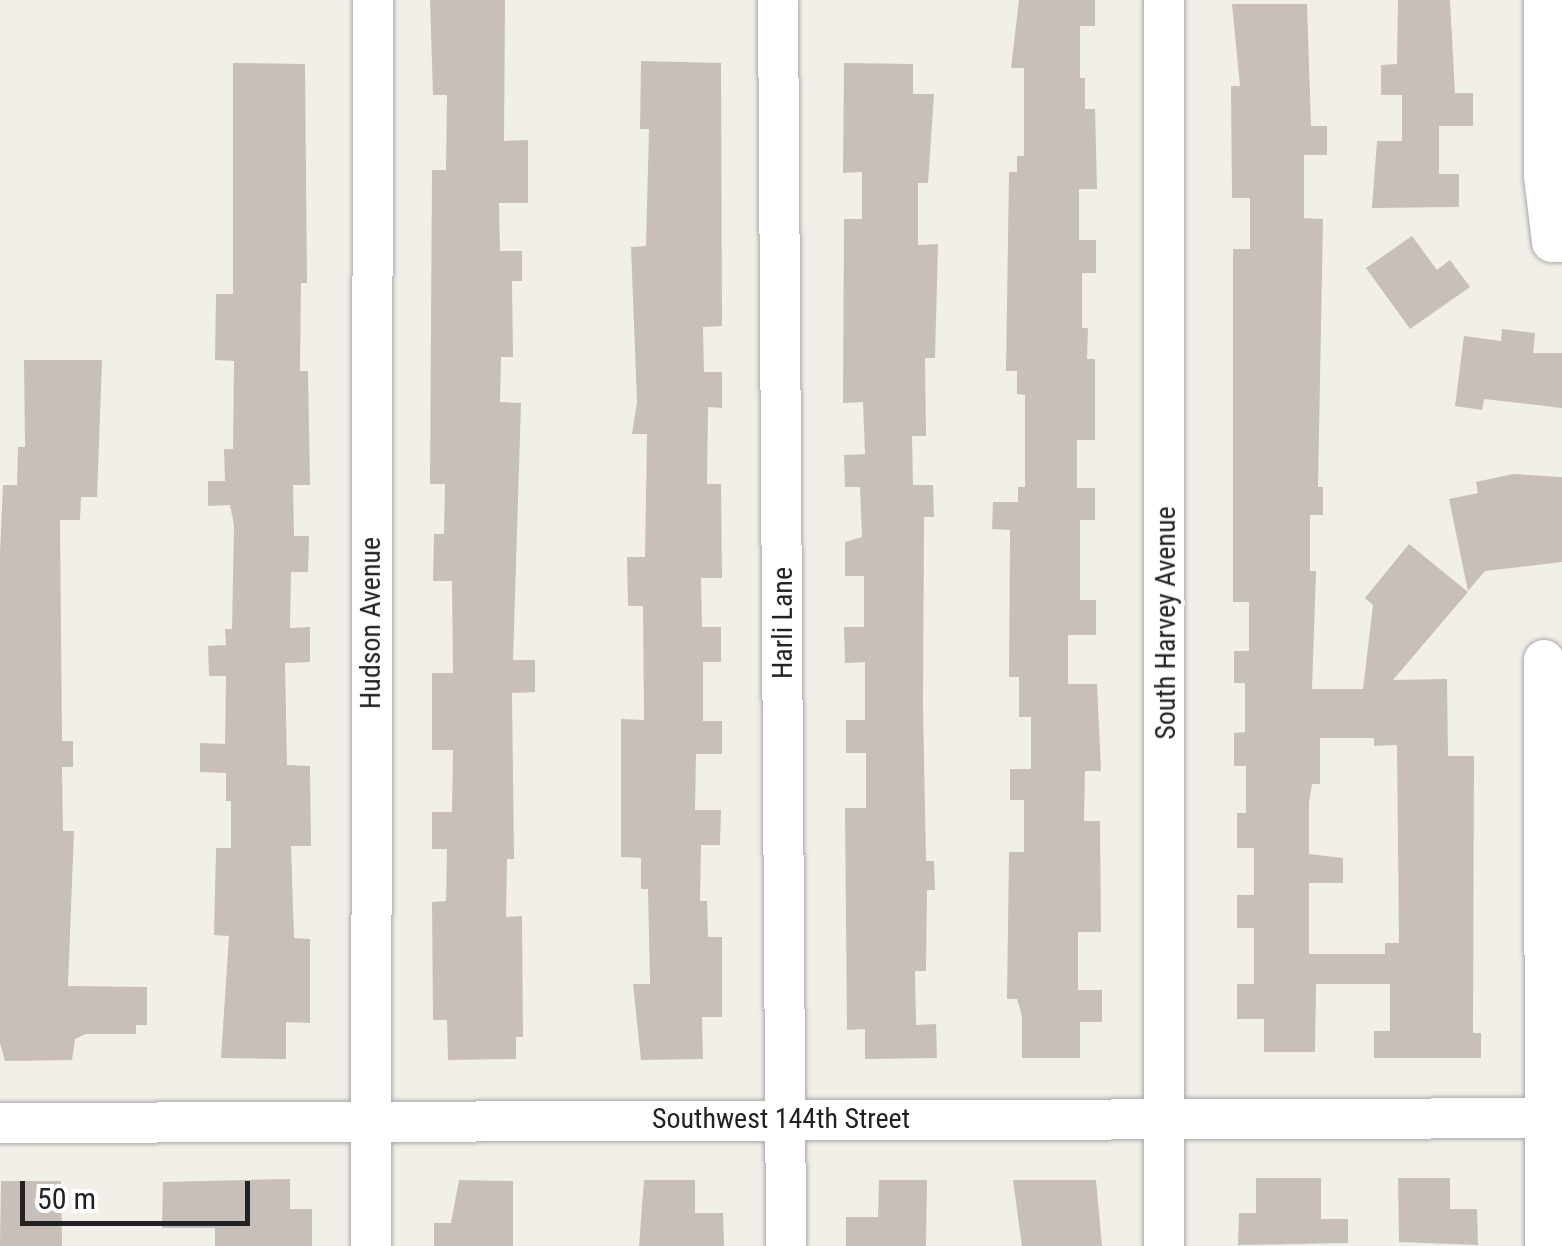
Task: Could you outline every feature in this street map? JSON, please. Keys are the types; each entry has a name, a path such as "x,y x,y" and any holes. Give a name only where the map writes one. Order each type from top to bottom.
{"street":[{"name":"Hudson Avenue","path":"371,1246 373,0"},
{"name":"Harli Lane","path":"778,0 786,1246"},
{"name":"South Harvey Avenue","path":"1164,0 1164,1246"},
{"path":"1544,0 1544,176 1557,242"},
{"path":"1544,660 1553,1118 1546,1246"},
{"name":"Southwest 144th Street","path":"0,1123 1553,1118"}],"building":[{"path":"430,0 505,0 504,141 528,140 528,203 499,203 500,251 522,251 522,281 512,281 513,357 501,357 500,402 521,403 513,660 535,660 535,692 512,693 514,859 507,859 506,917 522,916 523,1037 516,1037 516,1059 448,1060 447,1020 433,1020 432,902 446,901 447,849 432,849 432,812 452,812 453,750 432,750 432,673 453,673 452,581 433,581 434,534 444,534 445,484 430,484 432,170 446,170 447,95 433,95"},
{"path":"1019,0 1095,0 1095,26 1080,26 1080,78 1085,78 1085,109 1095,109 1097,189 1079,189 1079,240 1096,240 1096,273 1082,273 1082,328 1088,328 1087,359 1095,359 1095,440 1077,440 1077,488 1095,488 1095,520 1080,520 1080,600 1096,600 1096,635 1068,635 1068,684 1097,684 1101,771 1085,771 1084,821 1100,821 1101,932 1078,932 1078,990 1102,990 1102,1022 1080,1022 1080,1058 1022,1058 1022,1016 1017,999 1007,999 1009,852 1024,852 1024,800 1010,800 1010,769 1031,769 1031,717 1019,717 1019,677 1009,677 1010,530 992,529 993,502 1018,502 1018,487 1025,487 1025,395 1017,394 1017,371 1006,371 1009,172 1017,172 1017,156 1024,156 1024,68 1011,68"},
{"path":"1398,0 1450,0 1455,93 1473,93 1473,126 1439,126 1439,174 1459,174 1459,207 1372,208 1377,141 1402,141 1402,95 1381,95 1381,65 1397,64"},
{"path":"1232,4 1307,4 1311,126 1327,126 1327,155 1304,155 1304,218 1323,219 1318,487 1323,487 1323,515 1310,515 1310,571 1316,571 1312,689 1363,689 1373,605 1365,598 1409,544 1468,592 1393,680 1447,679 1448,756 1474,756 1473,1033 1481,1033 1481,1058 1374,1058 1374,1031 1390,1031 1390,984 1316,984 1315,1052 1264,1052 1264,1019 1237,1019 1237,984 1254,984 1254,928 1237,928 1237,895 1254,895 1254,848 1237,848 1237,813 1246,813 1246,766 1234,766 1234,733 1245,732 1245,683 1234,683 1234,651 1249,651 1249,602 1233,602 1233,249 1250,249 1250,198 1232,198 1231,86 1240,86","holes":["1320,738 1374,738 1374,746 1397,745 1399,943 1385,943 1385,954 1309,954 1309,883 1343,883 1343,858 1309,854 1309,803 1312,784 1320,784"]},
{"path":"641,61 721,63 722,326 703,327 704,372 722,372 722,408 708,407 707,484 721,484 722,578 701,578 702,627 721,627 721,662 703,662 703,721 722,721 722,754 696,754 695,810 721,810 720,845 701,845 700,901 707,901 708,937 722,937 722,1017 702,1017 703,1059 641,1060 633,984 650,984 648,889 641,889 641,858 621,857 621,719 644,720 643,606 628,606 627,557 645,557 647,434 632,434 637,402 631,247 646,246 649,129 640,129"},
{"path":"233,63 305,64 307,283 301,283 300,371 308,371 310,485 293,485 294,536 309,536 308,572 291,572 290,628 310,627 310,662 285,663 287,765 310,766 311,846 291,846 294,938 310,939 310,1023 286,1022 286,1059 221,1058 229,936 214,935 216,848 231,848 231,801 226,801 226,773 200,772 200,743 225,744 226,676 209,676 208,646 226,645 225,629 232,629 234,525 230,505 208,506 208,481 225,481 224,449 233,449 234,361 215,360 216,294 233,294"},
{"path":"844,63 913,64 913,94 934,94 928,183 918,183 918,245 938,244 935,358 925,358 926,436 912,436 913,485 933,485 934,517 924,517 923,706 926,861 934,861 935,890 927,890 926,971 915,971 916,1025 936,1024 937,1058 865,1059 865,1029 847,1030 845,808 866,808 866,753 846,753 846,720 865,720 865,662 845,663 844,627 864,627 864,576 845,576 845,542 862,537 860,487 845,487 844,455 865,454 863,402 843,403 844,219 862,219 862,172 843,173"},
{"path":"1412,236 1437,270 1450,260 1470,287 1410,329 1366,268"},
{"path":"1502,329 1535,333 1533,353 1562,353 1562,408 1484,399 1482,410 1455,406 1464,336 1501,341"},
{"path":"24,360 102,360 97,497 81,497 80,520 60,520 62,741 73,741 73,767 62,767 63,831 74,831 68,986 147,987 147,1025 136,1025 136,1034 86,1034 75,1039 72,1060 5,1061 0,1043 0,553 3,485 17,485 18,447 25,447"},
{"path":"1513,474 1562,477 1562,562 1485,571 1468,591 1449,499 1478,493 1476,482"},
{"path":"1256,1178 1321,1178 1321,1219 1348,1219 1348,1243 1238,1245 1239,1213 1256,1213"},
{"path":"1398,1178 1450,1178 1450,1209 1477,1209 1478,1245 1399,1242"},
{"path":"290,1179 290,1209 312,1209 312,1246 215,1246 215,1228 162,1228 163,1182"},
{"path":"459,1180 513,1181 513,1246 434,1246 434,1223 451,1223"},
{"path":"644,1180 695,1180 695,1213 723,1213 724,1246 639,1246"},
{"path":"879,1180 927,1180 926,1246 846,1246 846,1217 878,1217"},
{"path":"1013,1180 1096,1180 1102,1246 1022,1246"},
{"path":"1,1181 61,1181 62,1246 0,1246"}]}
